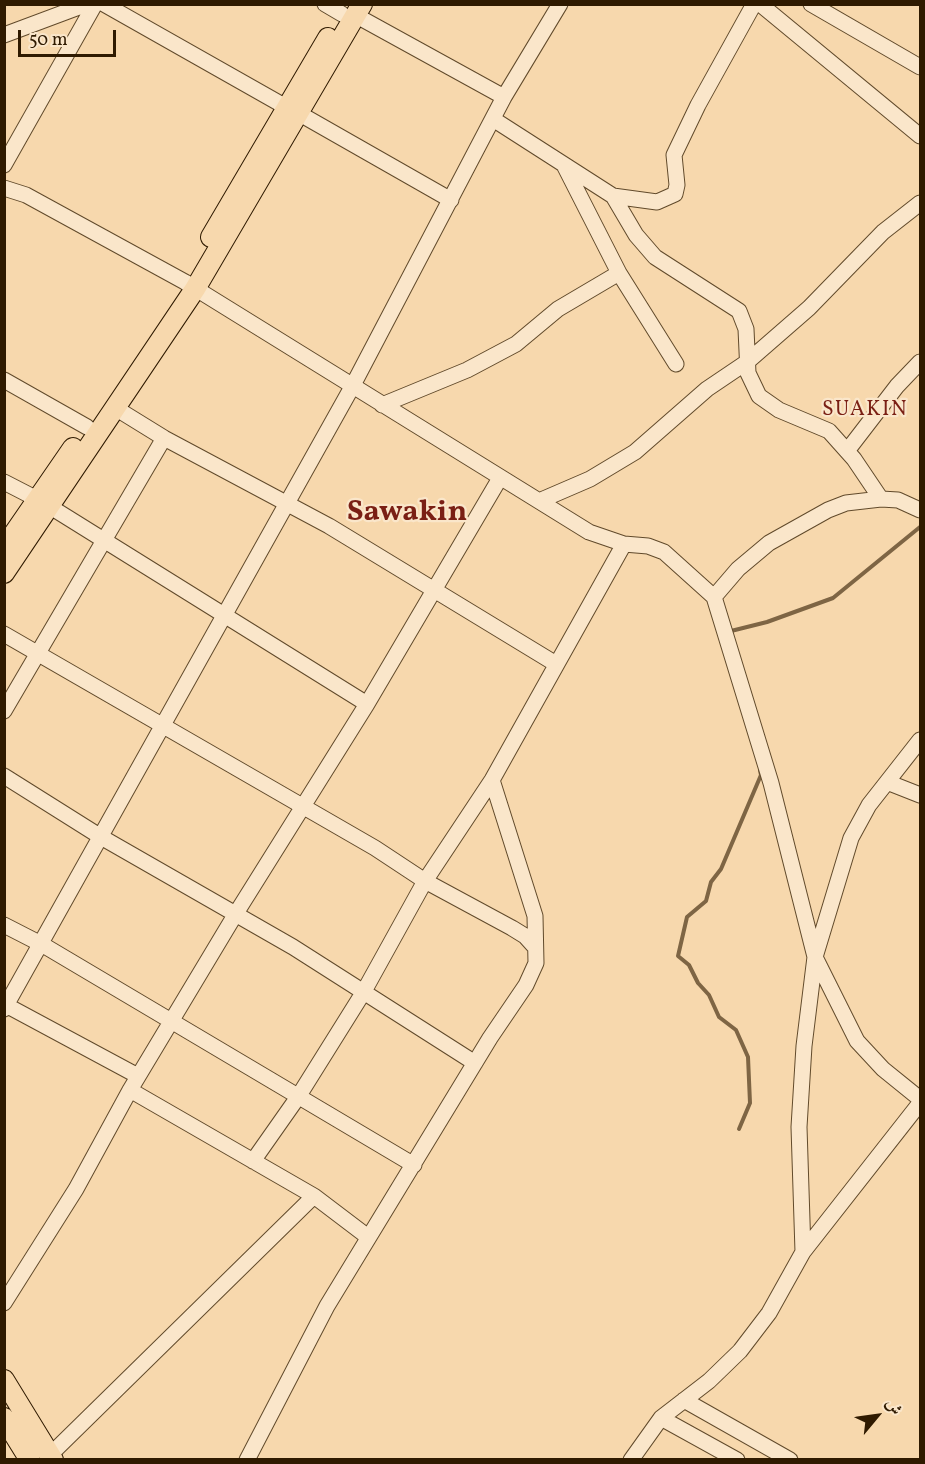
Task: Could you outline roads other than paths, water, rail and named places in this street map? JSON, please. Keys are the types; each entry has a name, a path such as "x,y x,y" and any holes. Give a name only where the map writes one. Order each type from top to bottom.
{"main road":[{"path":"4,548 43,503 117,409 293,111 347,9"},
{"path":"4,573 87,427 190,286"},
{"path":"4,1380 52,1457"},
{"path":"4,1418 30,1460"}],"street":[{"path":"4,35 87,4"},
{"path":"4,165 95,4"},
{"path":"104,4 450,200"},
{"path":"138,1076 5,1006 43,945 352,387 504,97 560,4"},
{"path":"493,119 613,196 657,202 675,194 677,185 674,155 698,105 754,4"},
{"path":"760,4 921,136"},
{"path":"811,4 921,67"},
{"path":"347,9 504,97"},
{"path":"565,167 619,273 676,364"},
{"path":"4,188 26,195 190,286 589,532 624,544 648,546 664,552 714,597 771,783 815,957 857,1041 883,1069 921,1101 803,1252 769,1313 740,1352 661,1418 631,1460"},
{"path":"613,196 636,235 655,257 739,311 746,329 747,362 759,396 779,410 829,431 847,451 881,499"},
{"path":"539,501 590,479 635,452 707,389 747,362 809,308 883,232 921,203"},
{"path":"382,405 466,370 516,344 558,309 619,273"},
{"path":"847,451 897,386 921,362"},
{"path":"4,380 87,427"},
{"path":"117,409 164,438 213,462 286,506 329,526 435,588 556,664"},
{"path":"4,711 164,438"},
{"path":"4,1303 76,1189 138,1076 367,704 500,477"},
{"path":"4,482 105,540 367,704"},
{"path":"714,597 745,562 769,543 803,522 846,503 881,499 898,500 921,510"},
{"path":"253,1161 298,1097 363,993 425,881 492,780 624,544"},
{"path":"4,634 165,725 425,881 525,936 534,946"},
{"path":"803,1252 799,1126 804,1046 815,957 851,838 869,805 921,740"},
{"path":"4,776 102,837 293,947 475,1063"},
{"path":"247,1460 327,1306 475,1063 526,985 536,963 535,916 492,780"},
{"path":"887,782 921,795"},
{"path":"4,926 43,945 414,1165"},
{"path":"130,1090 314,1196 368,1237"},
{"path":"52,1457 314,1196"},
{"path":"684,1400 790,1460"},
{"path":"661,1418 737,1460"}],"waterway":[{"path":"730,635 731,631 767,622 833,598 920,527"},
{"path":"739,1129 750,1103 748,1057 736,1030 719,1017 709,995 698,983 689,965 678,956 687,917 706,901 711,882 721,869 761,775 760,770"}],"district":[{"name":"SUAKIN","path":"865,411"},
{"name":"Sawakin","path":"407,514"}]}
